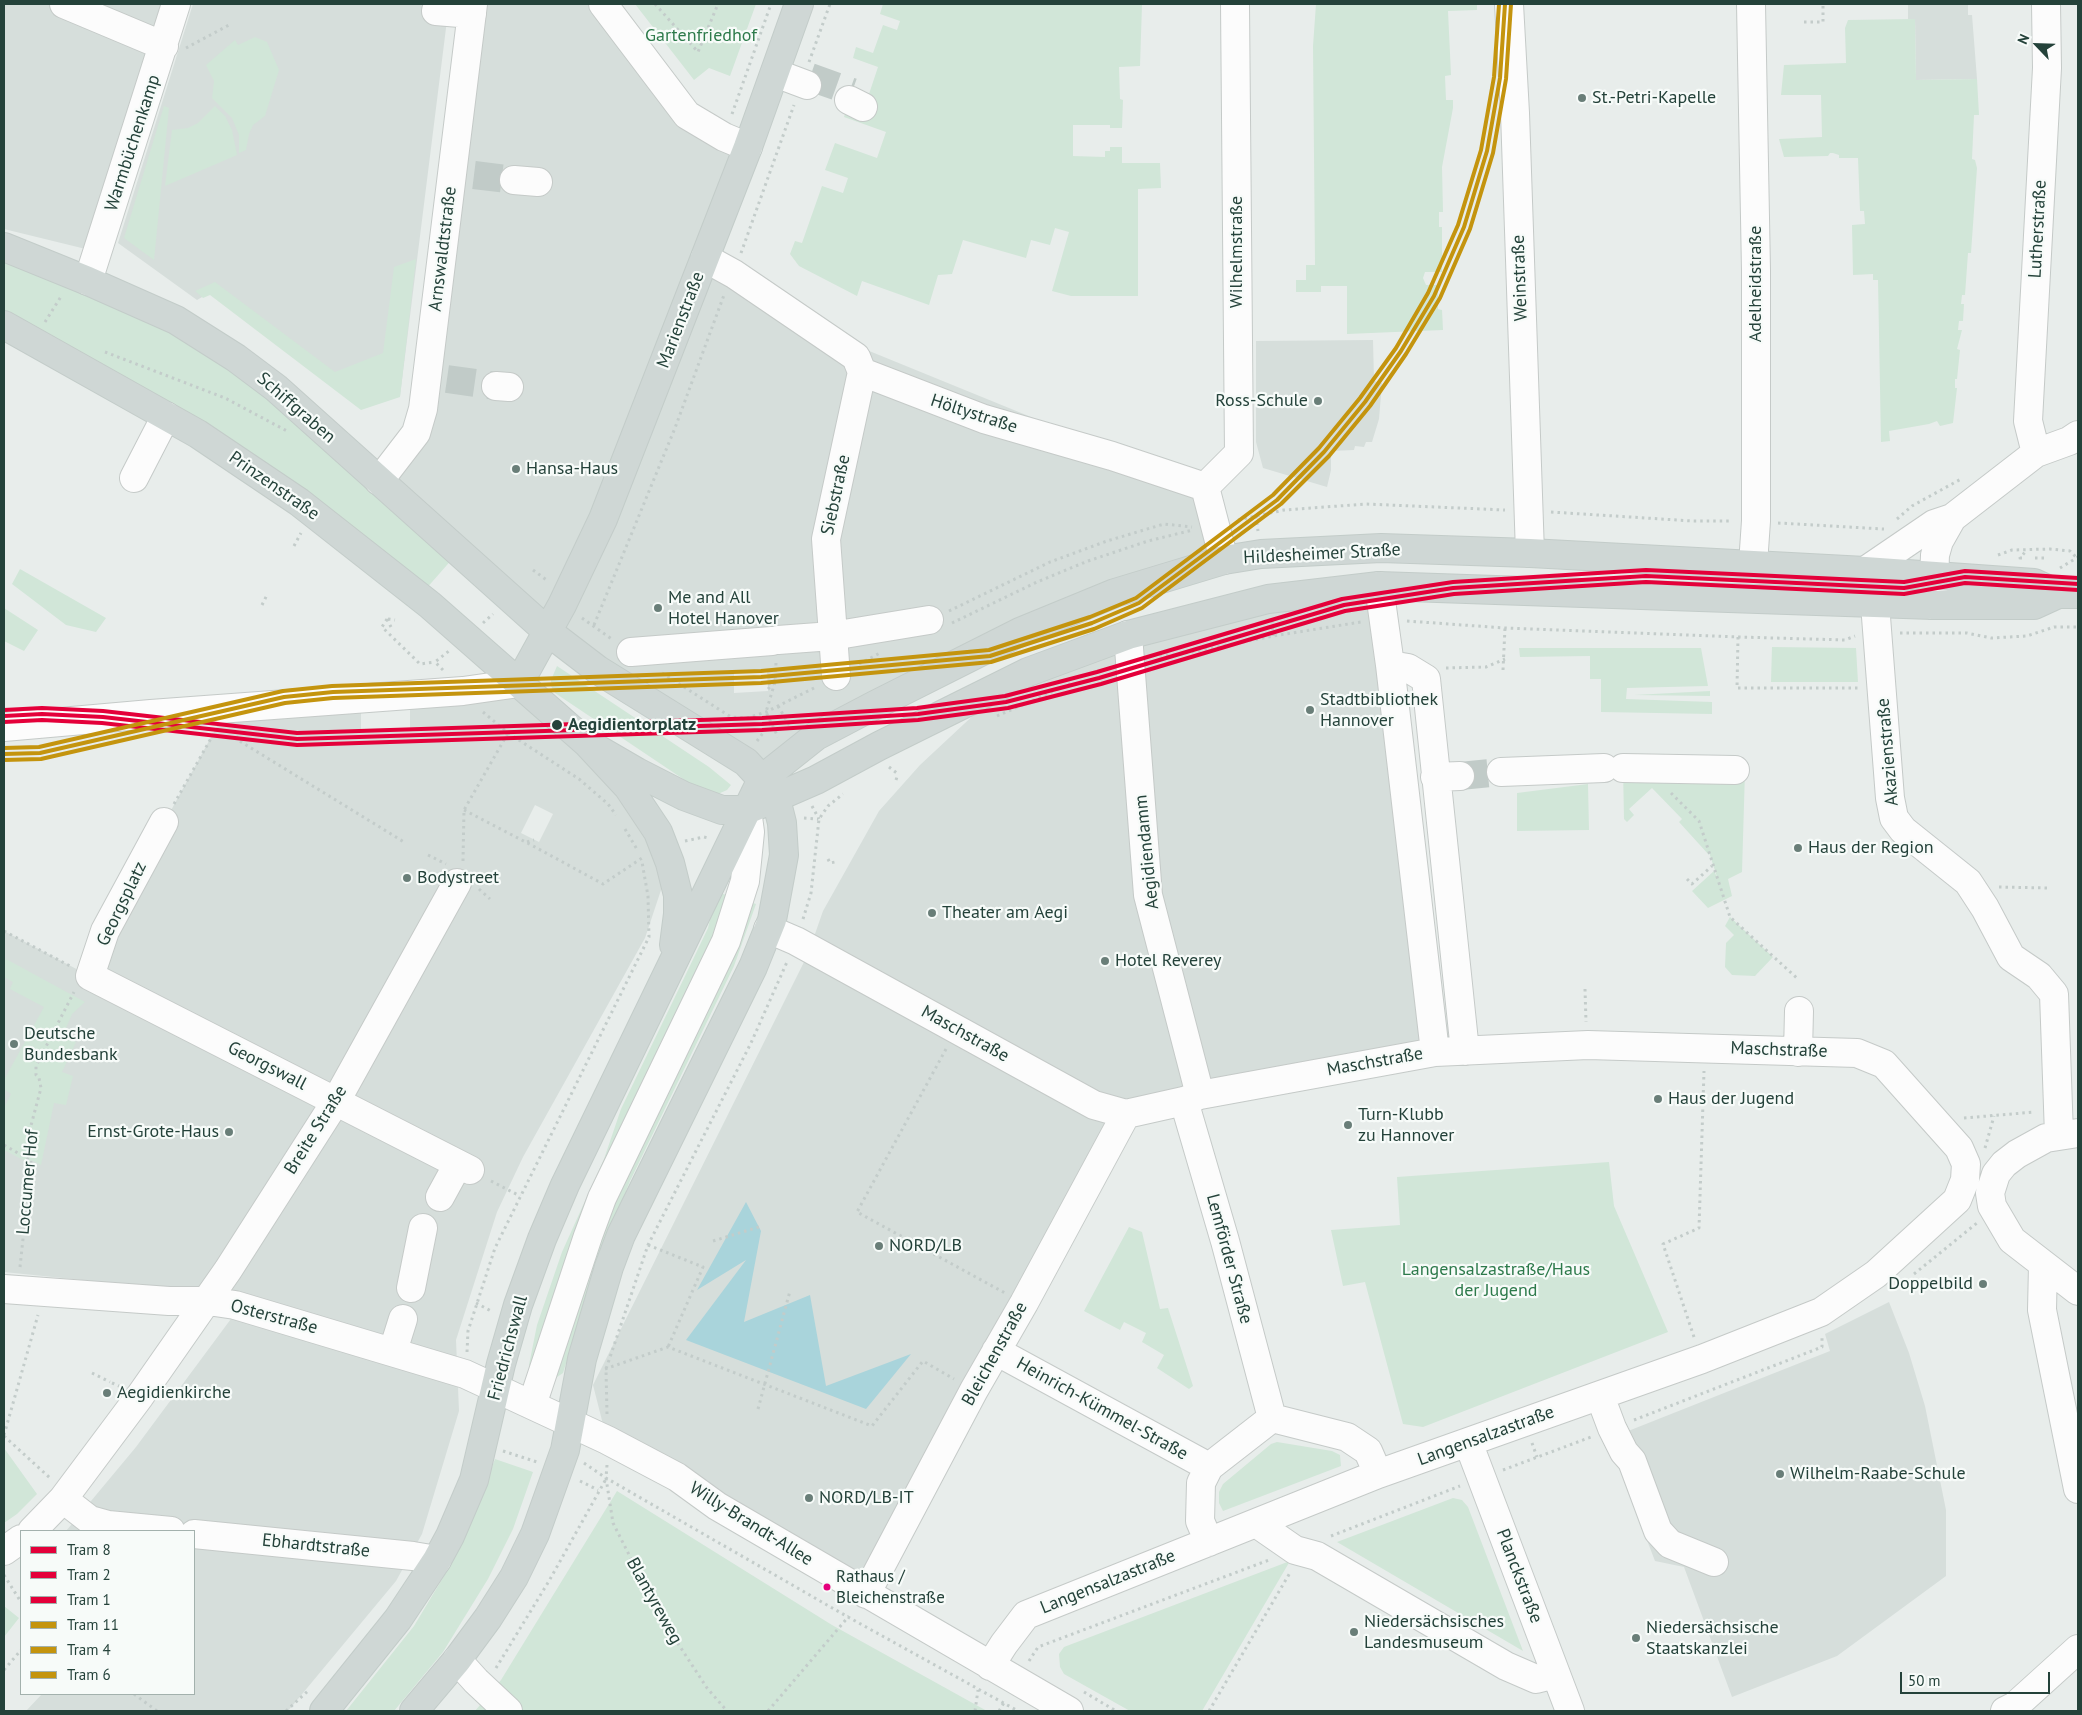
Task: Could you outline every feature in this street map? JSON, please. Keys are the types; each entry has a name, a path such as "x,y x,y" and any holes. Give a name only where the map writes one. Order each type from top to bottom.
{"main road":[{"name":"Marienstraße","path":"547,630 562,605 603,519 748,148 799,4"},
{"name":"Schiffgraben","path":"4,247 81,278 176,320 236,358 276,388 547,630"},
{"name":"Prinzenstraße","path":"4,325 198,434 299,502 430,605 519,683"},
{"name":"Hildesheimer Straße","path":"769,789 816,736 875,704 1020,632 1115,593 1224,560 1261,554 1381,548 1753,564 2034,583 2068,594"},
{"name":"Hildesheimer Straße","path":"769,789 816,780 879,746 1028,672 1128,635 1268,600 1379,586 1933,605 2034,606 2068,594"},
{"path":"414,1711 488,1618 514,1577 535,1534 565,1450 582,1359 608,1267 621,1235 753,968 768,930 779,889 784,855 782,823 769,789 746,762 598,670 547,630 519,683 588,743 628,787 653,822 670,863 678,895 678,914 669,968"},
{"path":"588,743 637,772 684,796 749,821"},
{"path":"669,968 749,821 769,789"},
{"name":"Friedrichswall","path":"324,1711 398,1619 437,1560 463,1508 474,1480 512,1322 542,1239 565,1185 657,998 669,968"}],"street":[{"path":"64,4 173,48"},
{"name":"Warmbüchenkamp","path":"81,278 173,48 176,4"},
{"path":"603,4 688,115 724,137 748,148"},
{"name":"Wilhelmstraße","path":"1205,487 1239,453 1235,4"},
{"name":"Weinstraße","path":"1509,4 1530,553"},
{"name":"Adelheidstraße","path":"1751,4 1756,271 1756,521 1753,564"},
{"name":"Lutherstraße","path":"2036,453 2028,421 2047,68 2046,4"},
{"path":"436,10 473,9"},
{"name":"Arnswaldtstraße","path":"379,481 416,432 423,409 437,378 463,174 473,9"},
{"path":"776,69 806,80"},
{"path":"705,258 734,274 856,357 862,372"},
{"name":"Höltystraße","path":"862,372 984,419 1112,456 1205,487"},
{"name":"Siebstraße","path":"836,676 826,568 826,539 862,372"},
{"path":"134,478 166,416"},
{"path":"1866,571 1934,524 1952,518 2036,453 2069,441 2078,435"},
{"path":"1205,487 1224,560"},
{"path":"1933,605 1935,555 1938,541 1952,518"},
{"path":"1379,586 1408,671 1448,776 1465,1051"},
{"name":"Akazienstraße","path":"1875,604 1890,798 1894,818 1903,830 1971,886 2011,957 2038,976 2054,994 2065,1126"},
{"path":"631,652 775,641 832,628 940,622"},
{"name":"Aegidiendamm","path":"1128,635 1148,896 1192,1098"},
{"path":"1408,671 1435,1052"},
{"path":"4,727 228,708 463,692 519,683"},
{"path":"1501,772 1624,768 1735,770"},
{"path":"532,1404 602,1198 726,941 745,881 749,821"},
{"name":"Georgsplatz","path":"81,986 105,931 164,822"},
{"name":"Breite Straße","path":"33,1530 63,1499 208,1301 336,1101 458,883"},
{"name":"Maschstraße","path":"768,930 796,940 1094,1105 1126,1114 1192,1098 1435,1052 1588,1045 1857,1053 1884,1064 1959,1148 1978,1183 1990,1193 1992,1206 2012,1240 2078,1291"},
{"name":"Georgswall","path":"81,986 336,1101 464,1167 440,1197"},
{"path":"1798,1052 1800,1011"},
{"name":"Lemförder Straße","path":"1192,1098 1225,1241 1272,1418"},
{"name":"Bleichenstraße","path":"866,1594 974,1390 1024,1303 1126,1114"},
{"name":"Langensalzastraße","path":"984,1678 1004,1644 1026,1615 1378,1474 1702,1359 1821,1312 1876,1274 1978,1183 2017,1154 2065,1126"},
{"path":"411,1288 423,1228"},
{"path":"2043,1265 2042,1310 2078,1489"},
{"name":"Osterstraße","path":"22,1290 169,1301 208,1301 256,1310 465,1374 532,1404"},
{"path":"393,1351 403,1320"},
{"name":"Heinrich-Kümmel-Straße","path":"996,1351 1209,1468"},
{"path":"1600,1396 1612,1428 1624,1452 1632,1461 1658,1531 1670,1544 1714,1562"},
{"name":"Willy-Brandt-Allee","path":"532,1404 677,1477 717,1506 866,1594 984,1678 1069,1711"},
{"path":"1209,1542 1200,1521 1201,1483 1209,1468 1272,1418 1347,1437 1368,1451 1378,1474"},
{"name":"Planckstraße","path":"1468,1442 1570,1711"},
{"path":"63,1499 90,1520 108,1525 160,1530"},
{"path":"1256,1523 1295,1550 1317,1556 1506,1666 1536,1679 1556,1674"},
{"name":"Ebhardtstraße","path":"195,1534 437,1560"},
{"path":"4,1551 20,1540"},
{"path":"2005,1711 2015,1706 2078,1649"},
{"path":"456,1660 476,1682 508,1711"}],"path":[{"path":"655,4 698,52 718,4"},
{"path":"724,137 771,4"},
{"path":"830,4 806,80 734,274 718,309 644,506 594,625 598,630 731,717 747,718 766,712 888,649"},
{"path":"1804,22 1823,22 1822,4"},
{"path":"173,48 229,25"},
{"path":"43,326 81,278"},
{"path":"99,350 225,398 289,433"},
{"path":"1892,523 1912,506 1965,478"},
{"path":"1256,516 1258,532"},
{"path":"1164,524 1194,529 1148,540 1088,561 940,622 1050,562 1107,541 1164,524"},
{"path":"1992,557 2012,550 2050,549 2070,551 2077,557"},
{"path":"2026,551 2020,558 2026,558"},
{"path":"533,570 549,582"},
{"path":"262,605 267,595"},
{"path":"1271,614 1273,636"},
{"path":"387,619 395,620"},
{"path":"387,619 391,627"},
{"path":"387,619 382,627 420,664 435,662"},
{"path":"1967,633 1991,638 2028,636 2054,627 2078,627"},
{"path":"1503,670 1505,628"},
{"path":"1738,637 1738,688 1882,688"},
{"path":"1408,671 1486,667 1505,659"},
{"path":"768,676 775,682"},
{"path":"775,682 766,712 775,730"},
{"path":"768,684 775,682"},
{"path":"768,689 775,682"},
{"path":"463,692 479,709 508,733 578,779 608,804 620,820"},
{"path":"778,706 789,725"},
{"path":"164,822 228,708"},
{"path":"228,708 238,740 404,842"},
{"path":"759,737 770,722"},
{"path":"458,883 462,873 464,810 508,733"},
{"path":"889,766 898,774"},
{"path":"1624,768 1699,821 1730,917 1799,980"},
{"path":"892,775 898,774"},
{"path":"896,780 898,774"},
{"path":"811,804 819,819"},
{"path":"607,1412 606,1369 648,1245 751,1042 796,940 811,893 819,819 828,806"},
{"path":"464,810 603,884 642,858"},
{"path":"467,1351 468,1331 495,1248 649,937 648,896 642,858 625,828"},
{"path":"526,842 527,836"},
{"path":"682,842 704,837"},
{"path":"526,842 534,840"},
{"path":"828,859 830,863 835,862"},
{"path":"1687,879 1692,884 1712,866"},
{"path":"1971,886 2049,888"},
{"path":"4,931 81,986"},
{"name":"Loccumer Hof","path":"4,1436 22,1290 30,1160 29,1133 41,1088 39,1078 36,1075 36,1066 81,986"},
{"path":"1585,989 1588,1045"},
{"path":"957,1029 857,1212 1024,1303"},
{"path":"1702,1359 1663,1244 1699,1228 1705,1048"},
{"path":"1935,1121 2065,1126"},
{"path":"4,1145 30,1160"},
{"path":"497,1184 520,1196"},
{"path":"713,1241 762,1226"},
{"path":"621,1235 703,1267 668,1347"},
{"path":"758,1409 790,1291"},
{"path":"476,1303 493,1312"},
{"path":"1331,1536 1822,1347 1822,1329"},
{"path":"606,1369 668,1347 872,1426 923,1361 974,1390"},
{"path":"92,1373 110,1382"},
{"path":"4,1436 50,1478 63,1499"},
{"path":"498,1449 537,1462"},
{"path":"476,1682 495,1669 549,1581 606,1478 848,1617 984,1678 1018,1711"},
{"name":"Blantyreweg","path":"606,1478 613,1523 660,1616 707,1688 727,1711"},
{"path":"580,1481 598,1490"},
{"path":"1030,1659 1038,1647 1295,1550 1298,1560 1210,1711"},
{"path":"4,1575 20,1600"},
{"path":"768,1711 866,1594"},
{"path":"4,1670 20,1651"},
{"path":"975,1711 984,1678"},
{"path":"135,1695 157,1711"}],"shaded area":[{"path":"4,4 176,4 98,252 4,229"},
{"path":"193,4 449,4 400,396 361,409 216,289 197,300 118,243"},
{"path":"473,4 603,4 687,115 748,147 706,259 857,346 1205,488 1223,559 1115,592 762,777 599,669 379,481 415,434","holes":["767,671 768,691 734,693 734,673"]},
{"path":"1908,4 1968,4 1968,15 1972,15 1977,79 1916,80 1915,19 1908,19"},
{"name":"Ross-Schule","path":"1373,340 1374,381 1382,383 1379,419 1372,442 1366,442 1364,447 1355,446 1354,450 1331,451 1331,470 1327,487 1263,468 1256,442 1256,341"},
{"path":"1379,586 1435,1052 1126,1114 866,1594 607,1440 593,1385 808,954 823,911 879,811 920,765 1009,682 1128,635"},
{"path":"519,683 587,743 670,863 645,938 523,1157 497,1212 456,1340 459,1411 422,1534 396,1581 288,1711 26,1711 41,1695 195,1695 195,1530 67,1530 136,1447 242,1304 209,1293 4,1272 4,931 84,973 227,708","holes":["410,708 410,728 361,729 361,710","535,805 553,814 539,842 521,833"]},
{"name":"Wilhelm-Raabe-Schule","path":"1889,1302 1909,1353 1925,1406 1946,1510 1946,1576 1837,1656 1732,1697 1684,1567 1655,1561 1608,1439 1830,1351 1825,1334"}],"green space":[{"name":"Gartenfriedhof","path":"635,4 756,4 730,76 709,68 694,80"},
{"path":"883,4 1190,4 1142,5 1140,66 1119,67 1120,99 1123,100 1122,128 1110,128 1110,125 1073,125 1073,156 1105,157 1105,151 1110,151 1110,147 1122,147 1122,163 1160,163 1161,188 1138,189 1138,296 1071,296 1052,291 1069,232 1055,228 1050,245 1031,240 1026,258 963,240 952,274 938,275 929,305 862,281 857,296 799,266 790,254 795,241 802,243 822,186 843,193 848,178 825,170 835,143 877,158 886,132 844,117 853,89 869,94 878,67 853,58 856,47 873,53 883,25 897,30 900,21 880,14"},
{"path":"1316,4 1477,4 1477,10 1448,11 1451,75 1445,76 1446,100 1453,100 1453,108 1442,167 1443,212 1439,212 1439,227 1442,227 1442,272 1425,272 1423,278 1426,285 1438,285 1438,309 1442,310 1443,330 1347,334 1347,286 1321,286 1321,292 1296,292 1296,280 1306,280 1306,265 1315,265 1313,46"},
{"path":"1915,19 1916,80 1977,79 1979,115 1974,115 1972,159 1975,160 1977,168 1971,253 1968,253 1965,295 1962,295 1961,304 1964,304 1963,321 1959,321 1958,330 1962,330 1957,349 1960,350 1957,379 1955,379 1955,388 1957,388 1953,423 1940,426 1937,421 1889,431 1890,441 1881,442 1878,280 1873,280 1873,274 1853,275 1852,225 1865,224 1864,211 1860,211 1858,158 1839,158 1839,155 1833,153 1830,153 1828,156 1784,157 1779,139 1822,137 1821,95 1781,95 1784,65 1846,63 1845,28 1848,20"},
{"path":"255,37 267,42 279,70 265,116 253,125 246,150 239,153 239,135 232,118 212,98 214,81 206,65 235,40 238,45"},
{"path":"164,106 169,108 154,260 124,238"},
{"path":"215,106 225,116 232,130 237,155 165,186 172,130 188,128 198,123"},
{"path":"4,255 83,287 233,365 454,557 425,590 4,317"},
{"path":"416,259 400,397 361,410 210,295 203,298 195,291 215,282 335,372 383,353 394,267"},
{"path":"20,569 106,618 96,632 66,625 12,584"},
{"path":"4,608 38,630 24,651 4,641"},
{"path":"1772,647 1856,648 1858,682 1771,682"},
{"path":"1519,648 1701,648 1708,686 1627,688 1626,699 1712,702 1712,714 1601,712 1601,679 1590,679 1590,656 1520,657"},
{"path":"557,666 709,767 731,785 727,790 718,794 701,791 555,693 551,686 551,680"},
{"path":"1710,691 1710,696 1634,695"},
{"path":"1623,768 1745,771 1742,872 1728,879 1732,896 1708,908 1692,891 1714,871 1717,877 1709,852 1709,855 1679,822 1682,819 1652,788 1629,809 1634,815 1627,822 1624,819"},
{"path":"1588,784 1589,830 1517,831 1517,793"},
{"path":"720,893 756,904 734,966 630,1181 597,1264 563,1373 554,1379 533,1370 529,1365 537,1325 562,1252 604,1159 621,1109 708,928 713,907"},
{"path":"1730,917 1773,957 1755,976 1732,975 1725,967 1726,943 1734,935 1725,926"},
{"path":"6,959 85,1002 72,1014 66,1028 64,1036 76,1042 62,1072 73,1076 66,1105 54,1103 41,1165 31,1160 31,1164 4,1150 4,1108 11,1094 4,1089 4,1080 44,1007 10,989 13,982 4,977 4,963"},
{"name":"Langensalzastraße/Haus der Jugend","path":"1609,1162 1614,1206 1668,1332 1423,1427 1403,1424 1365,1282 1343,1286 1331,1230 1400,1225 1397,1177"},
{"path":"1129,1227 1142,1232 1160,1309 1168,1308 1193,1386 1189,1389 1157,1368 1164,1355 1142,1342 1146,1333 1124,1322 1120,1330 1084,1311"},
{"path":"1277,1442 1332,1451 1340,1455 1341,1466 1223,1511 1219,1503 1219,1492 1223,1484 1271,1444"},
{"path":"4,1448 37,1494 17,1514 4,1523"},
{"path":"495,1459 533,1472 513,1529 488,1579 443,1652 394,1711 346,1711 414,1626 450,1566 474,1513"},
{"path":"617,1491 832,1625 987,1711 475,1711 501,1680"},
{"path":"1453,1498 1462,1500 1468,1507 1523,1651 1337,1542"},
{"path":"1290,1561 1202,1711 1130,1711 1064,1674 1060,1667 1059,1654 1064,1647"},
{"path":"4,1606 19,1618 4,1637"}],"water":[{"path":"746,1202 761,1231 744,1322 810,1295 826,1386 911,1354 866,1409 686,1340 746,1260 697,1290"}],"tunnel":[{"path":"810,77 852,92"},
{"path":"474,175 514,180"},
{"path":"447,379 496,386"},
{"path":"1460,776 1501,772"}],"tram line":[{"name":"6","path":"4,748 39,747 283,691 332,686 761,671 989,650 1090,617 1136,598 1273,495 1319,448 1360,398 1396,348 1428,293 1458,225 1481,150 1494,77 1499,4"},
{"name":"11","path":"4,754 40,753 284,697 333,692 761,677 990,656 1092,623 1139,603 1277,500 1324,452 1365,402 1401,351 1434,296 1464,227 1487,151 1500,78 1505,4"},
{"name":"4","path":"4,760 41,759 285,703 333,698 761,683 991,662 1094,629 1142,608 1281,504 1329,456 1370,406 1406,354 1440,298 1470,229 1493,153 1506,79 1511,4"},
{"name":"1","path":"4,710 42,708 103,711 297,733 762,718 917,708 1005,696 1097,672 1342,599 1453,582 1646,570 1904,582 1965,571 2078,578"},
{"name":"8","path":"4,716 42,714 103,717 297,739 762,724 918,714 1006,702 1099,678 1344,605 1453,588 1646,576 1904,588 1965,577 2078,584"},
{"name":"2","path":"4,722 42,720 102,723 297,745 762,730 918,720 1008,708 1101,684 1345,611 1454,594 1646,582 1904,594 1965,583 2078,590"}],"place":[{"name":"St.-Petri-Kapelle","path":"1582,98"},
{"name":"Ross-Schule","path":"1318,401"},
{"name":"Hansa-Haus","path":"516,469"},
{"name":"Me and All Hotel Hanover","path":"658,608"},
{"name":"Stadtbibliothek Hannover","path":"1310,710"},
{"name":"Aegidientorplatz","path":"557,725"},
{"name":"Haus der Region","path":"1798,848"},
{"name":"Bodystreet","path":"407,878"},
{"name":"Theater am Aegi","path":"932,913"},
{"name":"Hotel Reverey","path":"1105,961"},
{"name":"Deutsche Bundesbank","path":"14,1044"},
{"name":"Haus der Jugend","path":"1658,1099"},
{"name":"Turn-Klubb zu Hannover","path":"1348,1125"},
{"name":"Ernst-Grote-Haus","path":"229,1132"},
{"name":"NORD/LB","path":"879,1246"},
{"name":"Doppelbild","path":"1983,1284"},
{"name":"Aegidienkirche","path":"107,1393"},
{"name":"Wilhelm-Raabe-Schule","path":"1780,1474"},
{"name":"NORD/LB-IT","path":"809,1498"},
{"name":"Rathaus / Bleichenstraße","path":"827,1587"},
{"name":"Niedersächsisches Landesmuseum","path":"1354,1632"},
{"name":"Niedersächsische Staatskanzlei","path":"1636,1638"}]}
